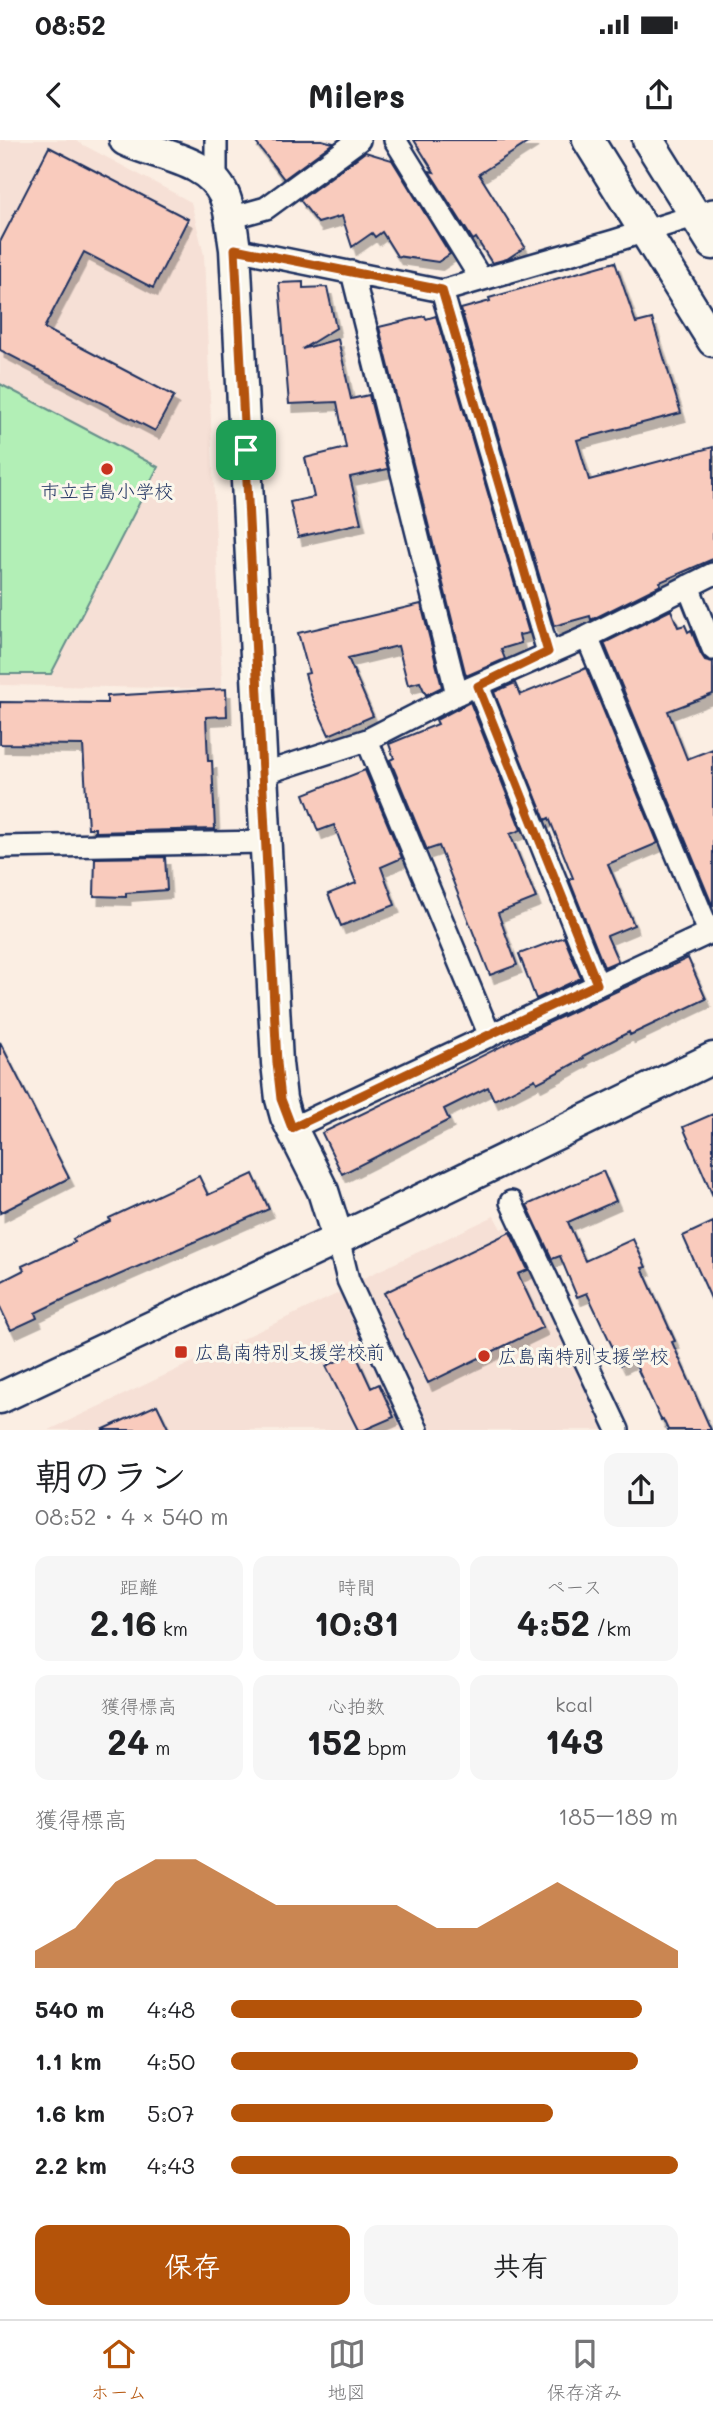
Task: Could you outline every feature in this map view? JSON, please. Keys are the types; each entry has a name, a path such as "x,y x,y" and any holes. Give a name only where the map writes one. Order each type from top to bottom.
{"street":[{"path":"125,140 188,162 216,181 225,196 230,218 235,249 281,1099 323,1191 348,1280 417,1430"},
{"path":"216,140 216,181"},
{"path":"230,218 266,208 359,140"},
{"path":"395,140 481,279"},
{"path":"588,140 713,341"},
{"path":"648,140 704,213 713,244"},
{"path":"235,249 442,290 704,213"},
{"path":"352,272 457,694"},
{"path":"442,290 548,652"},
{"path":"262,774 367,740 457,694 587,637 713,574"},
{"path":"688,586 713,649"},
{"path":"292,1128 711,931 587,637"},
{"path":"478,686 597,984"},
{"path":"367,740 490,1036"},
{"path":"0,847 265,842"},
{"path":"0,1398 713,1058"},
{"path":"511,1202 618,1430"}],"shaded area":[{"name":"市立吉島小学校","path":"0,140 74,140 191,202 204,255 222,683 219,689 0,685"},
{"name":"広島南特別支援学校","path":"494,1216 501,1229 516,1221 611,1430 425,1430 355,1282"},
{"path":"341,1292 406,1430 49,1430"}],"green space":[{"path":"0,384 158,467 51,674 0,674"}],"building":[{"path":"254,140 322,140 333,143 284,179"},
{"path":"414,140 532,140 479,174 525,247 507,259 492,263 476,238 473,240 429,171 434,172"},
{"path":"49,147 188,219 153,288 84,252 44,328 174,396 155,431 0,350 0,242"},
{"path":"365,152 392,160 450,254 438,262 397,256 382,232 375,237 372,233 352,247 342,216 318,223 300,200"},
{"path":"615,262 636,323 652,319 681,413 577,440 589,480 713,447 713,559 660,582 661,585 591,620 590,616 554,626 461,309 490,301 489,298"},
{"path":"303,282 303,288 327,287 336,328 302,349 338,339 351,399 369,395 388,469 350,477 361,523 298,537 290,502 314,497 305,458 346,448 337,402 289,404 279,283"},
{"path":"425,316 426,319 436,316 529,633 519,635 521,643 501,649 505,659 466,676 379,327"},
{"path":"421,604 442,687 426,695 420,682 408,685 398,646 348,658 373,716 329,735 312,698 305,674 309,673 298,633"},
{"path":"671,610 678,627 685,625 688,632 691,630 705,660 713,662 713,694 668,711 687,759 713,749 713,907 604,643"},
{"path":"586,668 658,843 608,864 634,925 607,936 618,961 604,967 569,879 573,878 549,818 545,820 494,692 515,683 520,695"},
{"path":"226,689 227,716 206,717 208,761 212,761 215,829 95,832 95,828 88,828 83,745 0,744 0,702 107,703 107,696"},
{"path":"470,702 521,830 510,834 536,898 498,913 517,965 490,975 439,846 427,850 390,760 394,758 389,744 438,724 436,720"},
{"path":"365,770 402,858 381,867 395,905 341,926 328,894 356,883 334,825 318,831 304,794"},
{"path":"165,857 167,890 126,893 126,897 94,896 95,858"},
{"path":"564,937 581,978 536,999 519,954"},
{"path":"688,958 706,999 630,1035 629,1032 537,1083 535,1079 494,1100 488,1087 444,1109 449,1120 342,1174 322,1133"},
{"path":"0,1042 69,1178 0,1213"},
{"path":"713,1114 713,1196 683,1127"},
{"path":"603,1171 616,1201 568,1222 585,1261 633,1239 646,1267 642,1268 675,1341 672,1342 711,1430 668,1430 633,1359 621,1365 587,1293 577,1297 560,1256 552,1259 527,1205"},
{"path":"253,1174 269,1209 64,1299 35,1313 37,1318 11,1330 0,1307 0,1282 24,1270 22,1266 75,1242 73,1239 110,1221 109,1218 199,1176 208,1195"},
{"path":"713,1222 713,1303 683,1236"},
{"path":"510,1232 528,1270 518,1274 543,1327 428,1383 384,1293"},
{"path":"355,1353 371,1388 379,1384 394,1417 364,1430 358,1430 326,1366"},
{"path":"157,1405 169,1430 102,1430"}],"place":[{"name":"市立吉島小学校","path":"107,469"},
{"name":"広島南特別支援学校前","path":"181,1352"},
{"name":"広島南特別支援学校","path":"484,1356"}],"route":[{"path":"235,249 442,290 548,652 478,686 597,984 292,1128 281,1099 277,1063 246,450 235,249"}]}
